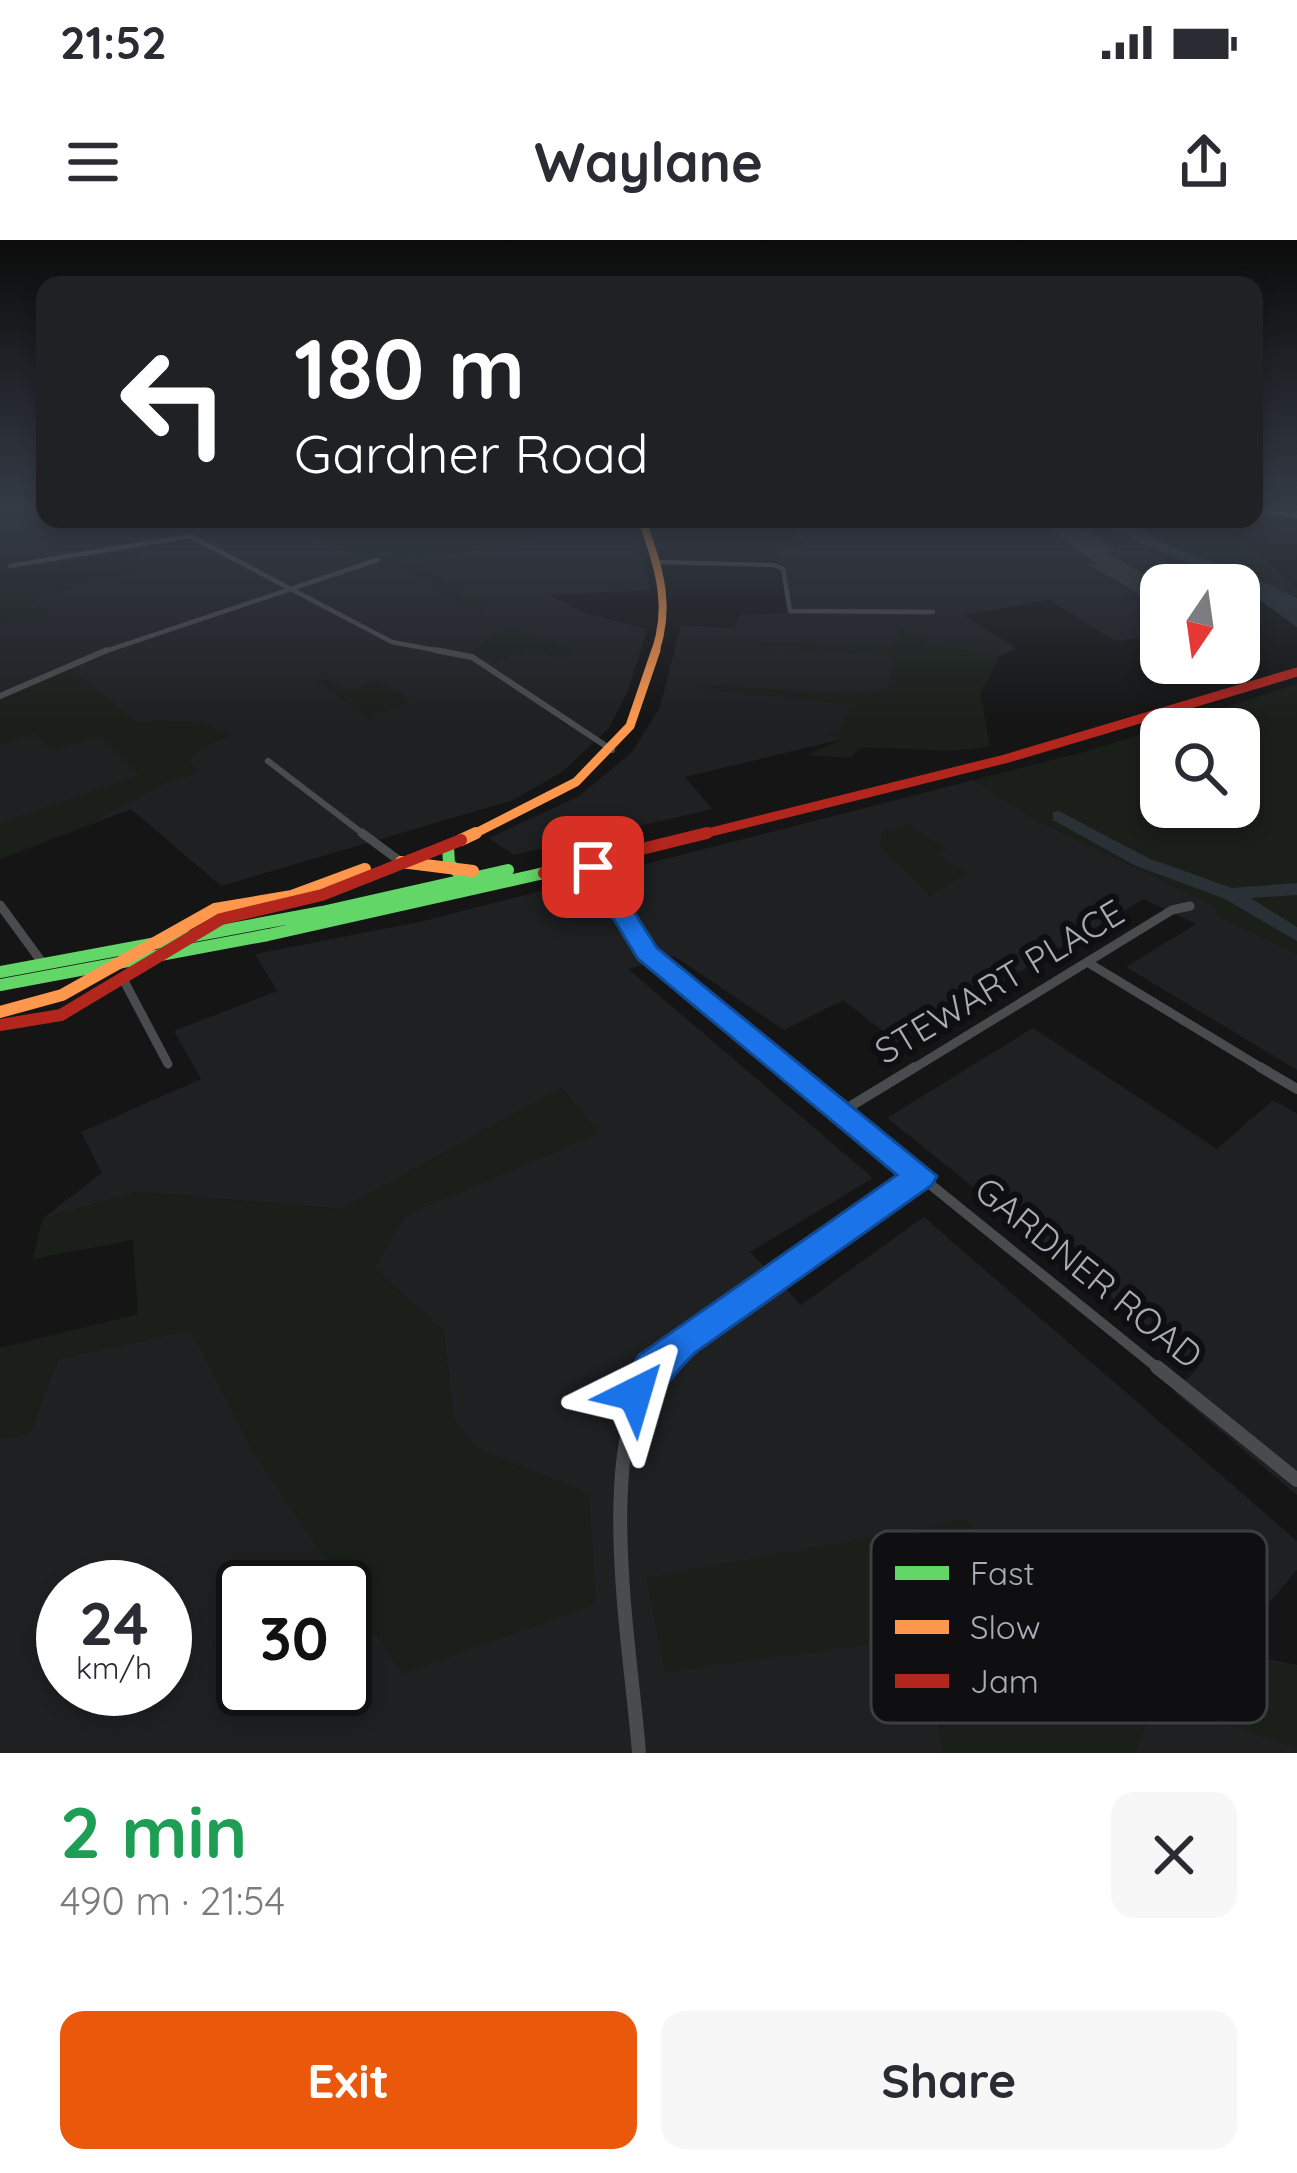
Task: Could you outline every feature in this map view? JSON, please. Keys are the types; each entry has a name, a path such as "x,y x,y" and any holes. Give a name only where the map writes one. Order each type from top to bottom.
{"main road":[{"path":"0,1025 61,1015 150,946 215,909 292,896 448,846 564,790 612,750 640,705 664,629 668,602 662,580"},
{"path":"0,972 150,946 545,862 985,756 1297,662"},
{"path":"0,1012 62,995 148,962 324,926 1012,759 1297,672"},
{"path":"448,846 449,864 458,872"},
{"path":"148,962 221,919 306,901 401,862 458,872 545,862"},
{"path":"0,985 119,972"}],"street":[{"path":"272,580 392,642 472,657 612,750"},
{"path":"0,696 142,634 314,580"},
{"path":"785,580 790,611 933,612"},
{"path":"268,761 401,862"},
{"name":"GARDNER ROAD","path":"589,862 648,953 1297,1480"},
{"path":"0,904 44,964"},
{"name":"STEWART PLACE","path":"841,1112 1172,910 1190,906"},
{"path":"1087,962 1297,1089"},
{"path":"119,972 168,1064"},
{"path":"639,1753 620,1489 621,1446 635,1394 652,1366 682,1341 920,1176"}],"shaded area":[{"path":"0,580 105,580 31,599 48,611 45,616 0,623"},
{"path":"423,580 443,580 463,597 516,595 479,603 485,612 476,614"},
{"path":"648,580 651,590 549,595 584,613 647,629 629,689 609,728 562,772 513,800 221,886 131,809 0,859 0,624 45,612 0,581"},
{"path":"784,580 1140,580 1140,638 1115,641 1049,600 964,615 1017,649 995,658 893,651 889,691 843,739 685,777 712,809 514,855 489,838 579,796 632,752 660,707 681,625 734,628 740,615 790,613"},
{"path":"1260,580 1287,580 1297,589 1297,598"},
{"path":"1260,581 1297,598 1297,627 1260,600"},
{"path":"511,628 575,650 558,658 528,647 496,663 470,654 499,631"},
{"path":"900,629 927,636 921,645 988,651 998,660 980,693 990,746 860,748 850,758 805,755 841,740 825,732 841,730 850,705 695,688 697,684 849,694 889,689 892,655 761,647 758,642 892,647"},
{"path":"70,668 137,722 192,721 234,735 206,745 189,760 198,773 167,782 84,827 0,858 0,823 140,775 101,736 51,751 35,734 0,745 0,701"},
{"path":"325,679 347,691 378,681 413,701 375,714 371,720 317,681"},
{"path":"1297,684 1297,954 1216,914 1216,906 1034,819 974,780 1140,734 1140,828 1260,828 1260,708 1222,708"},
{"path":"974,780 1034,819 1216,906 1216,914 1297,954 1297,1070 1126,967 1196,924 1144,899 898,1043 843,1000 784,1030 674,956 628,969 873,1178 750,1252 801,1305 924,1217 1297,1541 1297,1570 1267,1605 1267,1531 871,1531 871,1723 1267,1723 1267,1659 1297,1665 1297,1753 0,1753 0,1438 29,1434 58,1359 191,1330 255,1454 326,1560 216,1560 216,1716 372,1716 372,1628 403,1674 589,1494 477,1449 454,1421 443,1330 374,1268 405,1215 599,1133 561,1088 342,1209 137,1192 42,1219 102,1173 81,1132 201,1079 174,1031 277,991 255,954 419,922"},
{"path":"908,825 946,849 938,855 967,873 930,896 879,846 882,832"},
{"path":"1033,1028 1217,1149 1273,1100 1297,1114 1297,1495 1174,1392 1199,1367 887,1118"},
{"path":"560,1088 600,1133 405,1215 374,1268 443,1330 454,1421 477,1449 589,1494 596,1604 402,1674 372,1629 372,1560 326,1560 255,1454 191,1330 58,1359 29,1434 0,1438 0,1348 138,1314 133,1240 33,1259 42,1219 137,1192 342,1209"},
{"path":"965,1520 976,1531 904,1531"},
{"path":"871,1537 871,1645 665,1672 646,1578"},
{"path":"1267,1662 1297,1666 1297,1748 1220,1723 1267,1723"},
{"path":"937,1723 1146,1723 1136,1753 943,1753"}],"building":[{"path":"1114,580 1140,580 1140,594"}],"waterway":[{"path":"1059,816 1142,862 1230,894"},
{"path":"1230,894 1297,889"},
{"path":"1230,894 1297,935"}],"traffic: fast":[{"path":"448,846 449,864 458,872"},
{"path":"0,972 322,912 508,870"},
{"path":"0,985 268,935 544,873"}],"traffic: slow":[{"path":"461,840 576,782 630,726 666,619 662,580"},
{"path":"401,862 473,871"},
{"path":"0,1012 62,995 215,909 292,896 365,869"}],"traffic: jam":[{"path":"544,873 1005,759 1297,672"},
{"path":"0,1025 61,1015 221,919 322,895 461,840"}],"route":[{"path":"593,867 648,953 920,1176 682,1341 652,1366 635,1394"}]}
